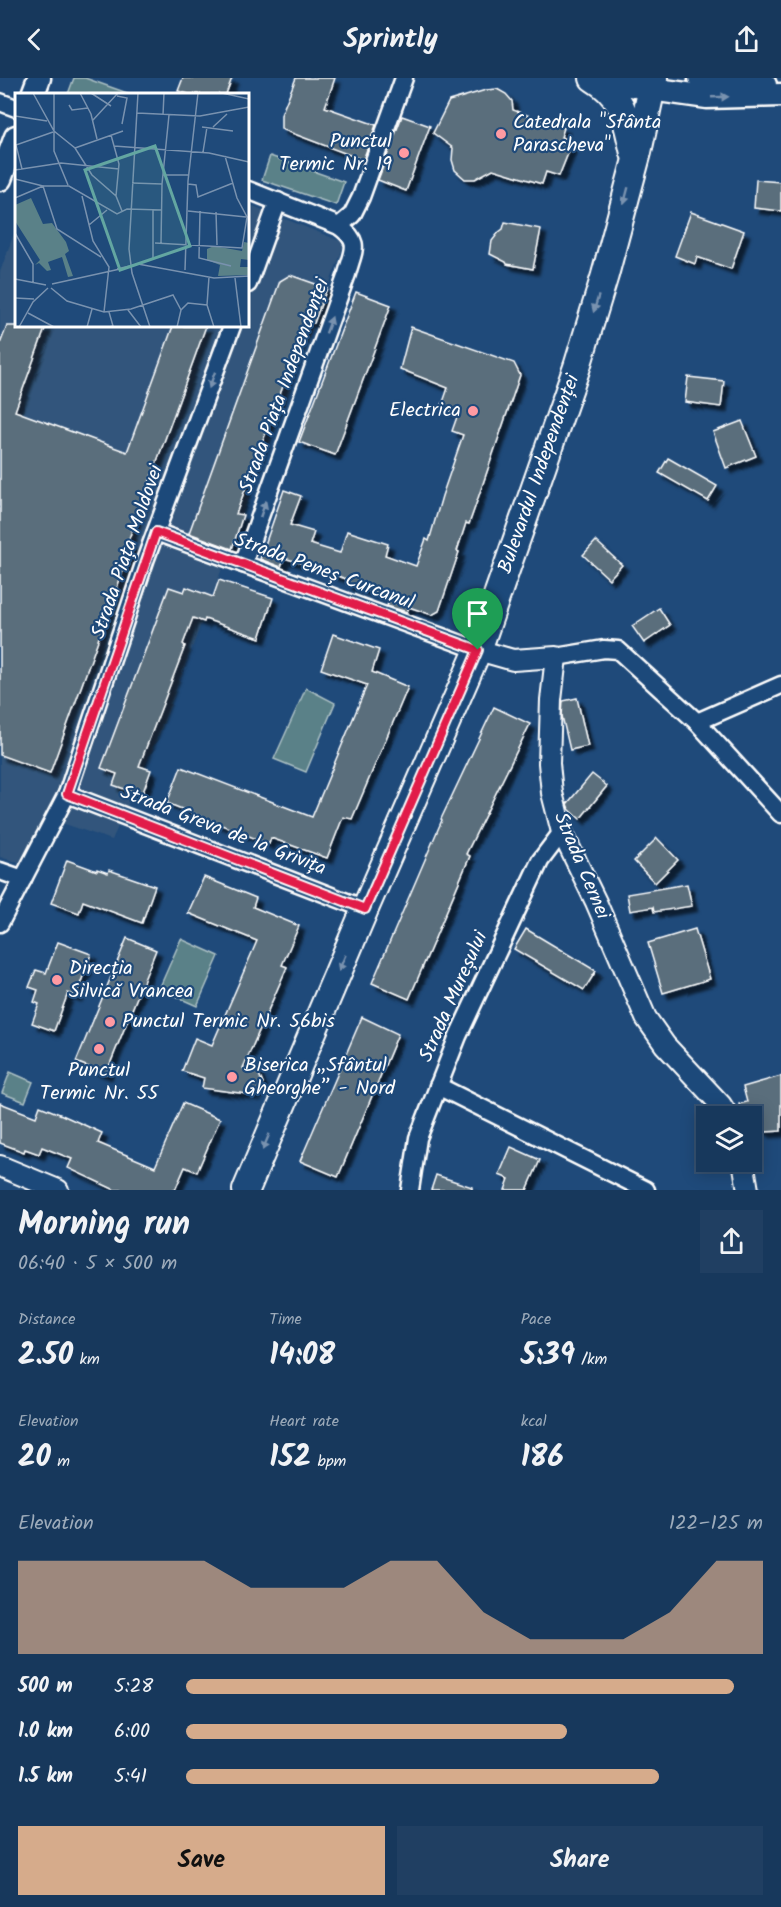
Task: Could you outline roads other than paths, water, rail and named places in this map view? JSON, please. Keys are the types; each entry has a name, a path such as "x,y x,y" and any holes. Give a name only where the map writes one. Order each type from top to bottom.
{"main road":[{"path":"33,93 39,78"},
{"path":"595,78 653,84 707,97 781,95"},
{"path":"595,78 609,89 624,110 635,162"},
{"path":"700,78 750,81 781,88"},
{"name":"Bulevardul Independenței","path":"246,1190 478,650 576,367 610,258 653,84"},
{"path":"0,179 15,140"}],"street":[{"path":"249,190 339,226 352,215 361,196 404,78"},
{"path":"0,102 15,108"},
{"path":"249,281 278,201"},
{"name":"Strada Piața Independenței","path":"243,564 347,274 354,246 351,235 339,226"},
{"name":"Strada Piața Moldovei","path":"0,923 67,794 156,532 232,327"},
{"name":"Strada Peneș Curcanul","path":"156,532 478,650"},
{"path":"478,650 513,660 556,657 604,649 618,650 696,722 781,814"},
{"name":"Strada Cernei","path":"556,657 551,700 549,763 552,793 562,832 596,902 646,1018 665,1045 723,1106"},
{"path":"696,722 781,685"},
{"name":"Strada Greva de la Grivița","path":"67,794 365,909"},
{"name":"Strada Mureșului","path":"410,1190 418,1138 458,1036 540,861 562,832"},
{"path":"0,871 23,879"},
{"path":"438,1086 646,1190"},
{"path":"0,1166 58,1190"},
{"path":"745,1172 748,1190"}],"place":[{"name":"Catedrala \"Sfânta Parascheva\"","path":"501,134"},
{"name":"Punctul Termic Nr. 19","path":"404,153"},
{"name":"Electrica","path":"473,411"},
{"name":"Direcția Silvică Vrancea","path":"57,980"},
{"name":"Punctul Termic Nr. 56bis","path":"110,1022"},
{"name":"Punctul Termic Nr. 55","path":"99,1049"},
{"name":"Biserica „Sfântul Gheorghe” - Nord","path":"232,1077"}]}
